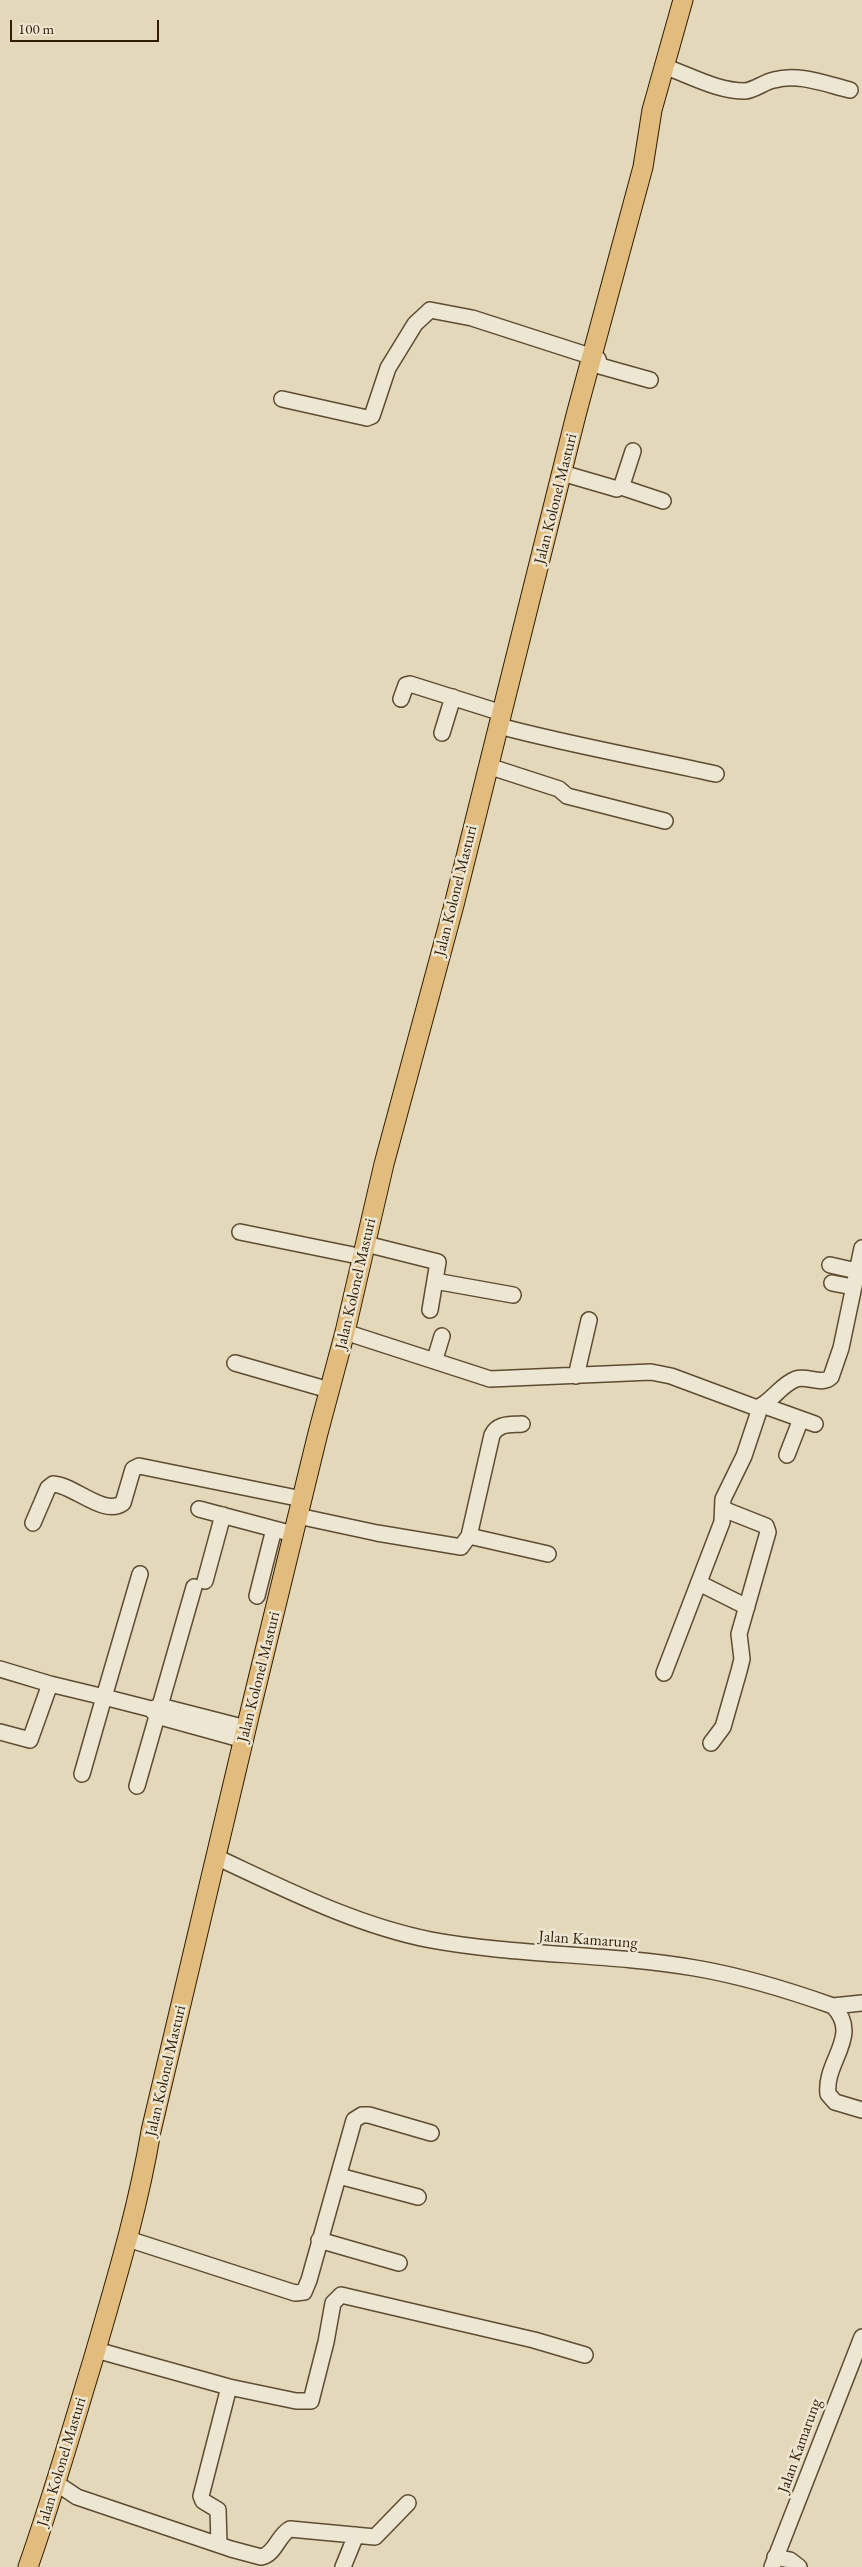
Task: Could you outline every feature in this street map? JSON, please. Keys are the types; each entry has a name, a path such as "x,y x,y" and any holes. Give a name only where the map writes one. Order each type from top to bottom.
{"main road":[{"name":"Jalan Kolonel Masturi","path":"28,2567 56,2483 128,2239 142,2183 151,2131 296,1523 329,1390 346,1332 364,1250 562,473 643,167 652,110 683,0"}],"street":[{"path":"664,66 704,83 726,89 746,91 772,80 803,78 850,90"},
{"path":"282,399 367,418 372,416 388,368 414,324 430,310 472,318 593,357 598,359 600,366 650,380"},
{"path":"621,488 633,451"},
{"path":"562,473 617,490 621,488 664,501"},
{"path":"401,699 406,685 410,684 453,697 500,720 552,740 596,747 716,774"},
{"path":"442,733 453,697"},
{"path":"488,766 559,789 567,796 665,821"},
{"path":"240,1232 438,1262 430,1310"},
{"path":"664,1673 722,1522 723,1499 744,1456 759,1407 794,1380 806,1378 824,1381 830,1378 841,1348 862,1248"},
{"path":"830,1265 857,1271"},
{"path":"435,1281 513,1294"},
{"path":"832,1283 853,1288"},
{"path":"576,1376 589,1320"},
{"path":"346,1332 436,1359 490,1379 658,1373 759,1407 808,1421 787,1455"},
{"path":"436,1359 442,1336"},
{"path":"235,1363 329,1390"},
{"path":"33,1523 48,1488 53,1484 103,1505 115,1506 123,1503 133,1469 139,1466 296,1523 461,1547 469,1536 492,1435 496,1428 522,1424"},
{"path":"199,1509 223,1515 273,1534 296,1523"},
{"path":"711,1743 723,1727 739,1671 742,1659 739,1634 768,1529 766,1526 723,1509"},
{"path":"137,1786 156,1710 223,1515"},
{"path":"257,1596 273,1534"},
{"path":"469,1536 548,1554"},
{"path":"82,1774 140,1574"},
{"path":"699,1583 747,1607"},
{"path":"0,1669 50,1684 245,1734"},
{"path":"0,1732 30,1740 50,1684"},
{"name":"Jalan Kamarung","path":"216,1857 349,1917 429,1939 508,1951 644,1961 694,1968 753,1980 834,2006"},
{"path":"834,2006 862,2003"},
{"path":"834,2006 842,2014 846,2030 841,2049 829,2076 828,2094 835,2102 862,2110"},
{"path":"128,2239 295,2293 307,2289 356,2118 368,2115 431,2133"},
{"path":"339,2176 418,2197"},
{"path":"320,2240 399,2263"},
{"path":"96,2350 229,2387 296,2401 311,2401 324,2350 333,2302 341,2295 534,2340 584,2355"},
{"name":"Jalan Kamarung","path":"773,2562 862,2337"},
{"path":"219,2544 217,2508 204,2501 201,2496 229,2387"},
{"path":"56,2483 77,2497 262,2557 270,2553 282,2534 290,2529 375,2537 408,2503"},
{"path":"343,2567 356,2535"},
{"path":"773,2562 790,2560 799,2567"}]}
